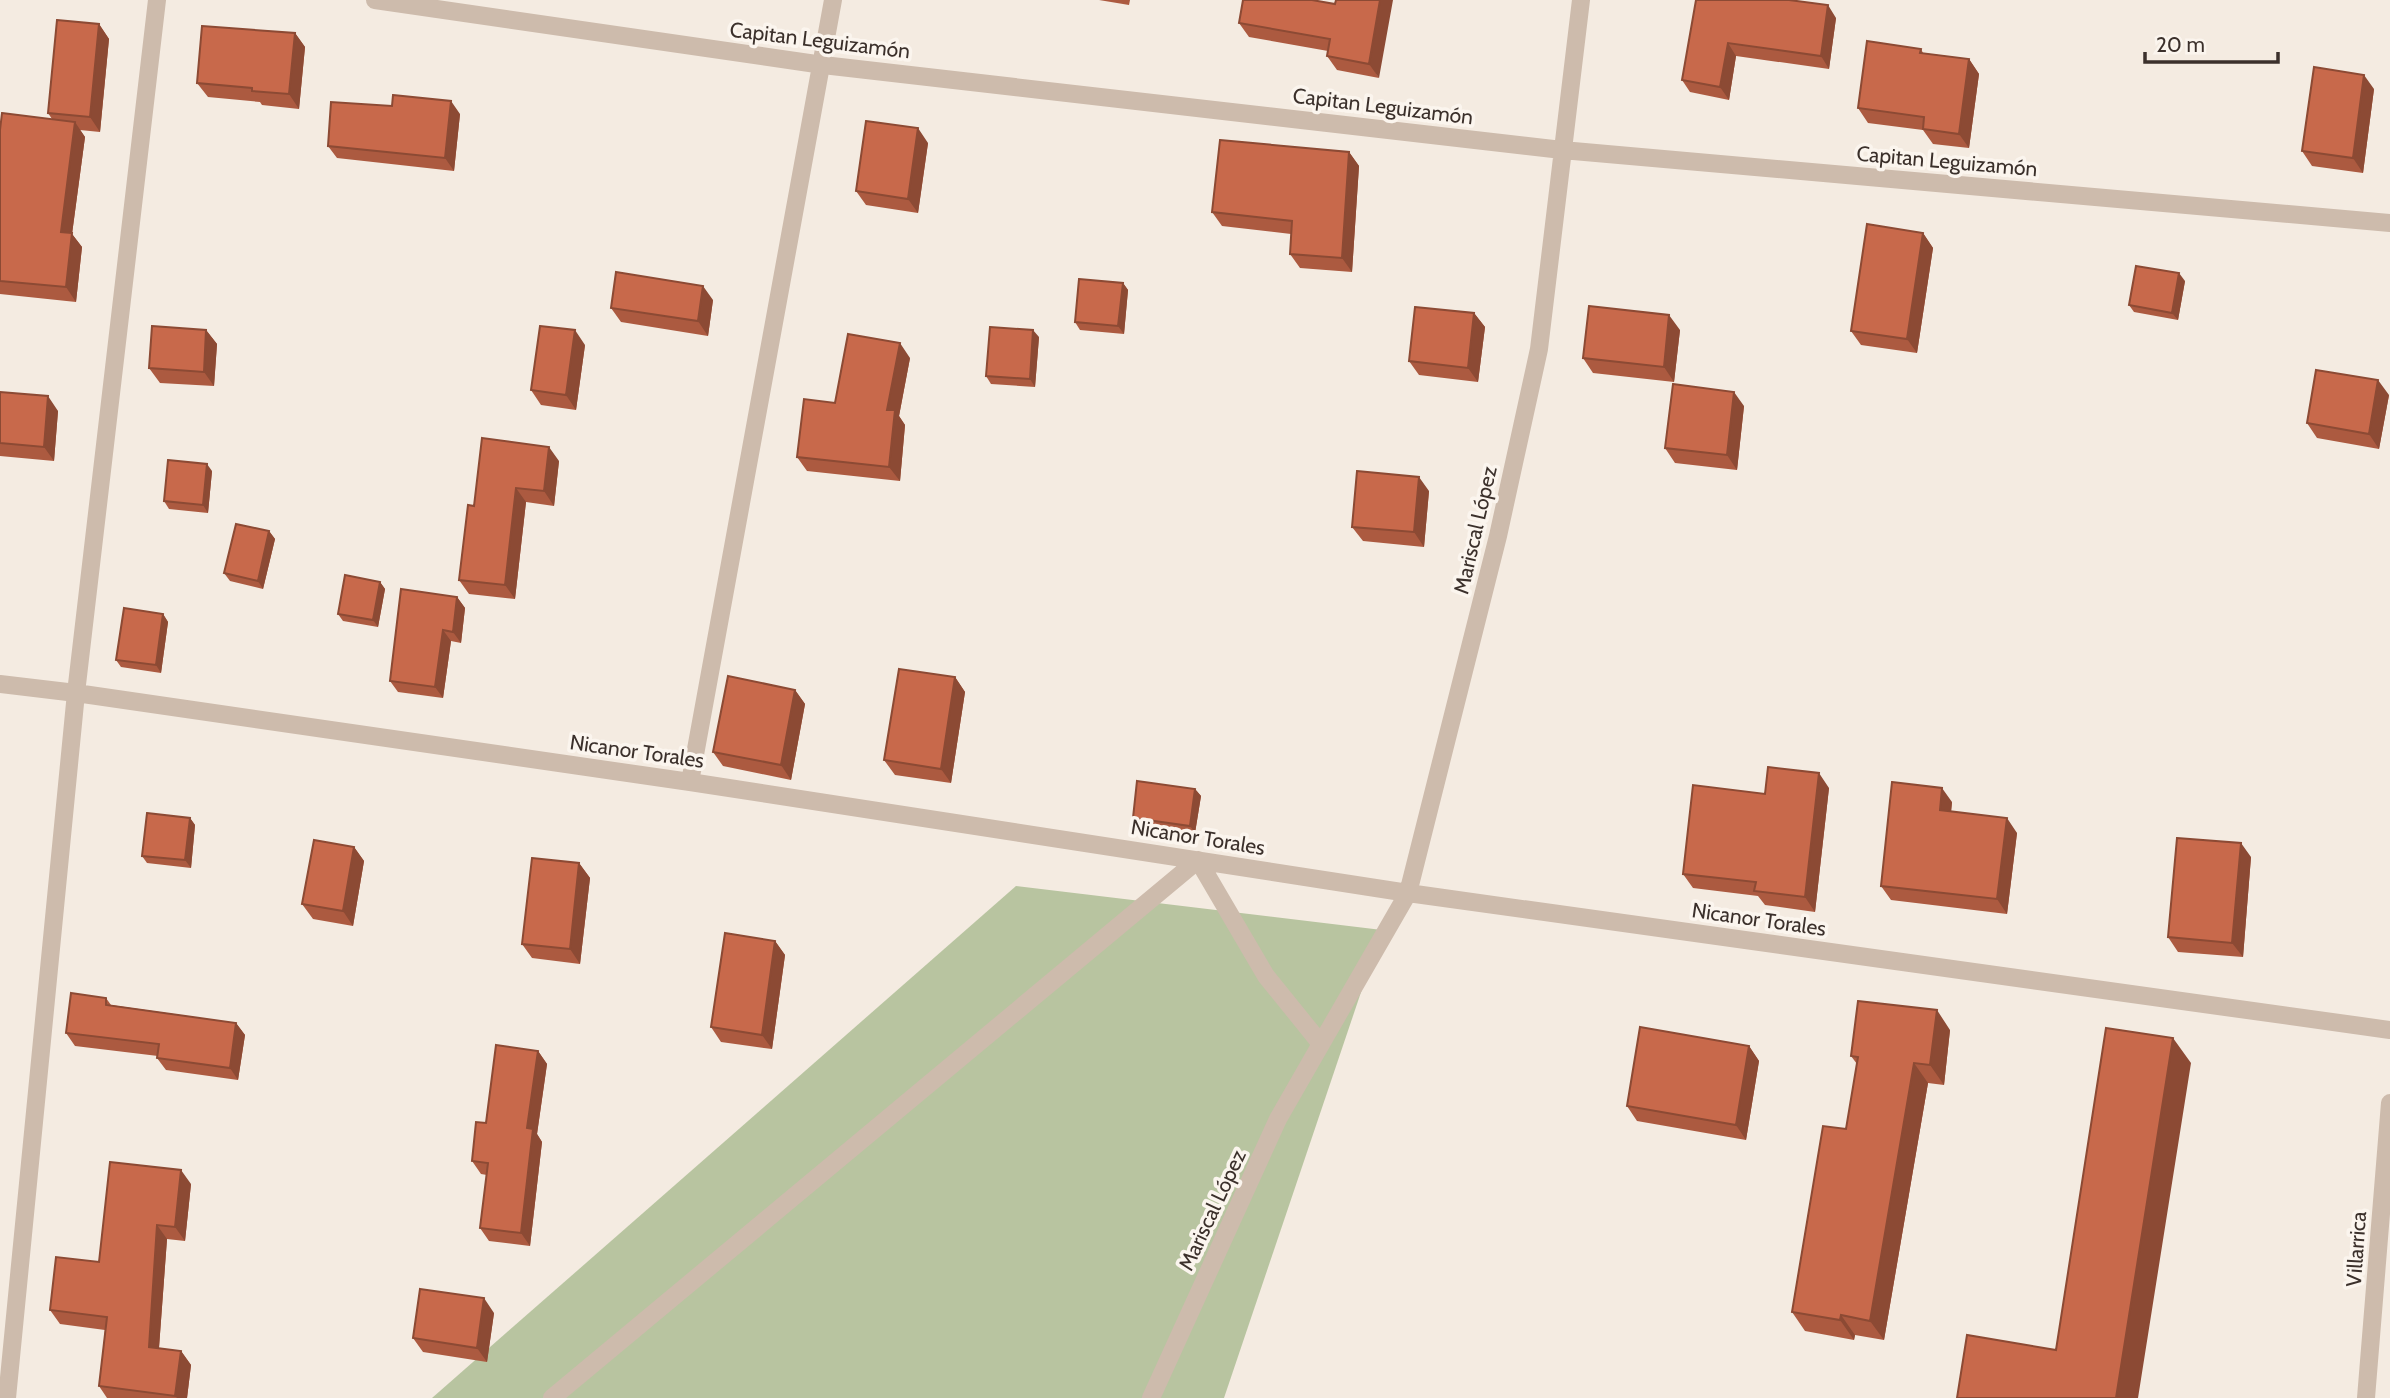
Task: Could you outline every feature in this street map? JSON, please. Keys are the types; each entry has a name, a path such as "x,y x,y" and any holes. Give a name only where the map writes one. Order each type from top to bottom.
{"street":[{"path":"7,1398 76,692 157,0"},
{"name":"Capitan Leguizamón","path":"375,0 822,65 1562,149 2390,223"},
{"path":"690,782 833,0"},
{"name":"Mariscal López","path":"1151,1398 1278,1119 1408,893 1498,536 1539,349 1581,0"},
{"name":"Nicanor Torales","path":"0,684 76,692 690,782 1408,893 2390,1030"},
{"path":"552,1398 1198,860 1266,976 1321,1044"},
{"name":"Villarrica","path":"2366,1398 2390,1102"}],"green space":[{"path":"1016,886 1382,930 1224,1398 432,1398"}],"building":[{"path":"1243,0 1312,0 1335,4 1336,0 1380,0 1369,64 1327,56 1330,39 1239,23"},
{"path":"1696,0 1789,0 1828,5 1821,56 1728,43 1720,87 1682,80"},
{"path":"57,20 99,24 90,117 48,113"},
{"path":"202,26 295,33 289,94 197,83"},
{"path":"1867,41 1921,49 1920,53 1969,59 1959,134 1923,129 1924,117 1858,108"},
{"path":"2314,67 2364,75 2353,158 2302,151"},
{"path":"393,95 451,101 445,158 328,146 331,102 392,106"},
{"path":"2,113 75,122 61,232 72,233 66,287 0,281"},
{"path":"866,121 918,128 908,199 856,191"},
{"path":"1220,140 1349,152 1342,258 1290,254 1292,221 1212,212"},
{"path":"1867,224 1923,233 1907,339 1851,331"},
{"path":"2136,266 2179,273 2172,313 2129,305"},
{"path":"616,272 703,286 698,321 611,308"},
{"path":"1079,279 1123,283 1118,326 1075,322"},
{"path":"1589,306 1669,315 1664,367 1583,358"},
{"path":"1415,307 1474,313 1468,368 1409,361"},
{"path":"152,326 206,330 204,372 149,368"},
{"path":"540,326 575,330 566,395 531,390"},
{"path":"990,327 1033,330 1030,379 986,376"},
{"path":"848,334 900,343 887,410 895,410 889,467 797,457 804,399 835,403"},
{"path":"2316,370 2378,380 2369,434 2307,423"},
{"path":"1673,384 1734,392 1727,455 1665,448"},
{"path":"0,392 48,396 44,447 0,443"},
{"path":"482,438 549,447 544,491 516,488 505,585 459,580 468,505 474,506"},
{"path":"168,460 207,464 203,505 164,501"},
{"path":"1357,471 1419,477 1414,532 1352,527"},
{"path":"236,524 269,531 258,581 224,573"},
{"path":"345,575 380,582 373,620 338,614"},
{"path":"401,589 457,597 453,632 443,630 435,687 390,681"},
{"path":"124,608 163,614 156,665 116,660"},
{"path":"899,669 955,677 941,769 884,760"},
{"path":"728,676 795,690 781,765 713,752"},
{"path":"1768,767 1819,773 1805,897 1754,891 1756,882 1683,874 1693,785 1765,794"},
{"path":"1137,781 1195,789 1190,826 1133,818"},
{"path":"1892,782 1942,788 1940,810 2007,818 1997,899 1881,886"},
{"path":"147,813 190,818 185,860 142,856"},
{"path":"2177,838 2241,843 2232,943 2168,937"},
{"path":"314,840 354,847 343,911 302,904"},
{"path":"532,858 579,863 570,949 522,944"},
{"path":"725,933 775,941 762,1035 711,1027"},
{"path":"71,993 106,998 106,1005 236,1023 230,1068 157,1058 159,1044 66,1033"},
{"path":"1858,1001 1937,1010 1930,1065 1914,1063 1870,1321 1841,1315 1840,1320 1792,1312 1823,1126 1846,1129 1858,1057 1851,1056"},
{"path":"1640,1027 1749,1046 1736,1125 1627,1106"},
{"path":"2106,1028 2173,1038 2116,1398 1957,1398 1967,1335 2056,1350"},
{"path":"496,1045 538,1051 527,1128 533,1129 521,1233 480,1228 488,1163 472,1161 476,1122 486,1123"},
{"path":"110,1162 181,1170 175,1227 157,1225 149,1347 181,1351 175,1396 99,1386 107,1317 50,1310 56,1257 99,1262"},
{"path":"420,1289 484,1298 477,1348 413,1338"}]}
